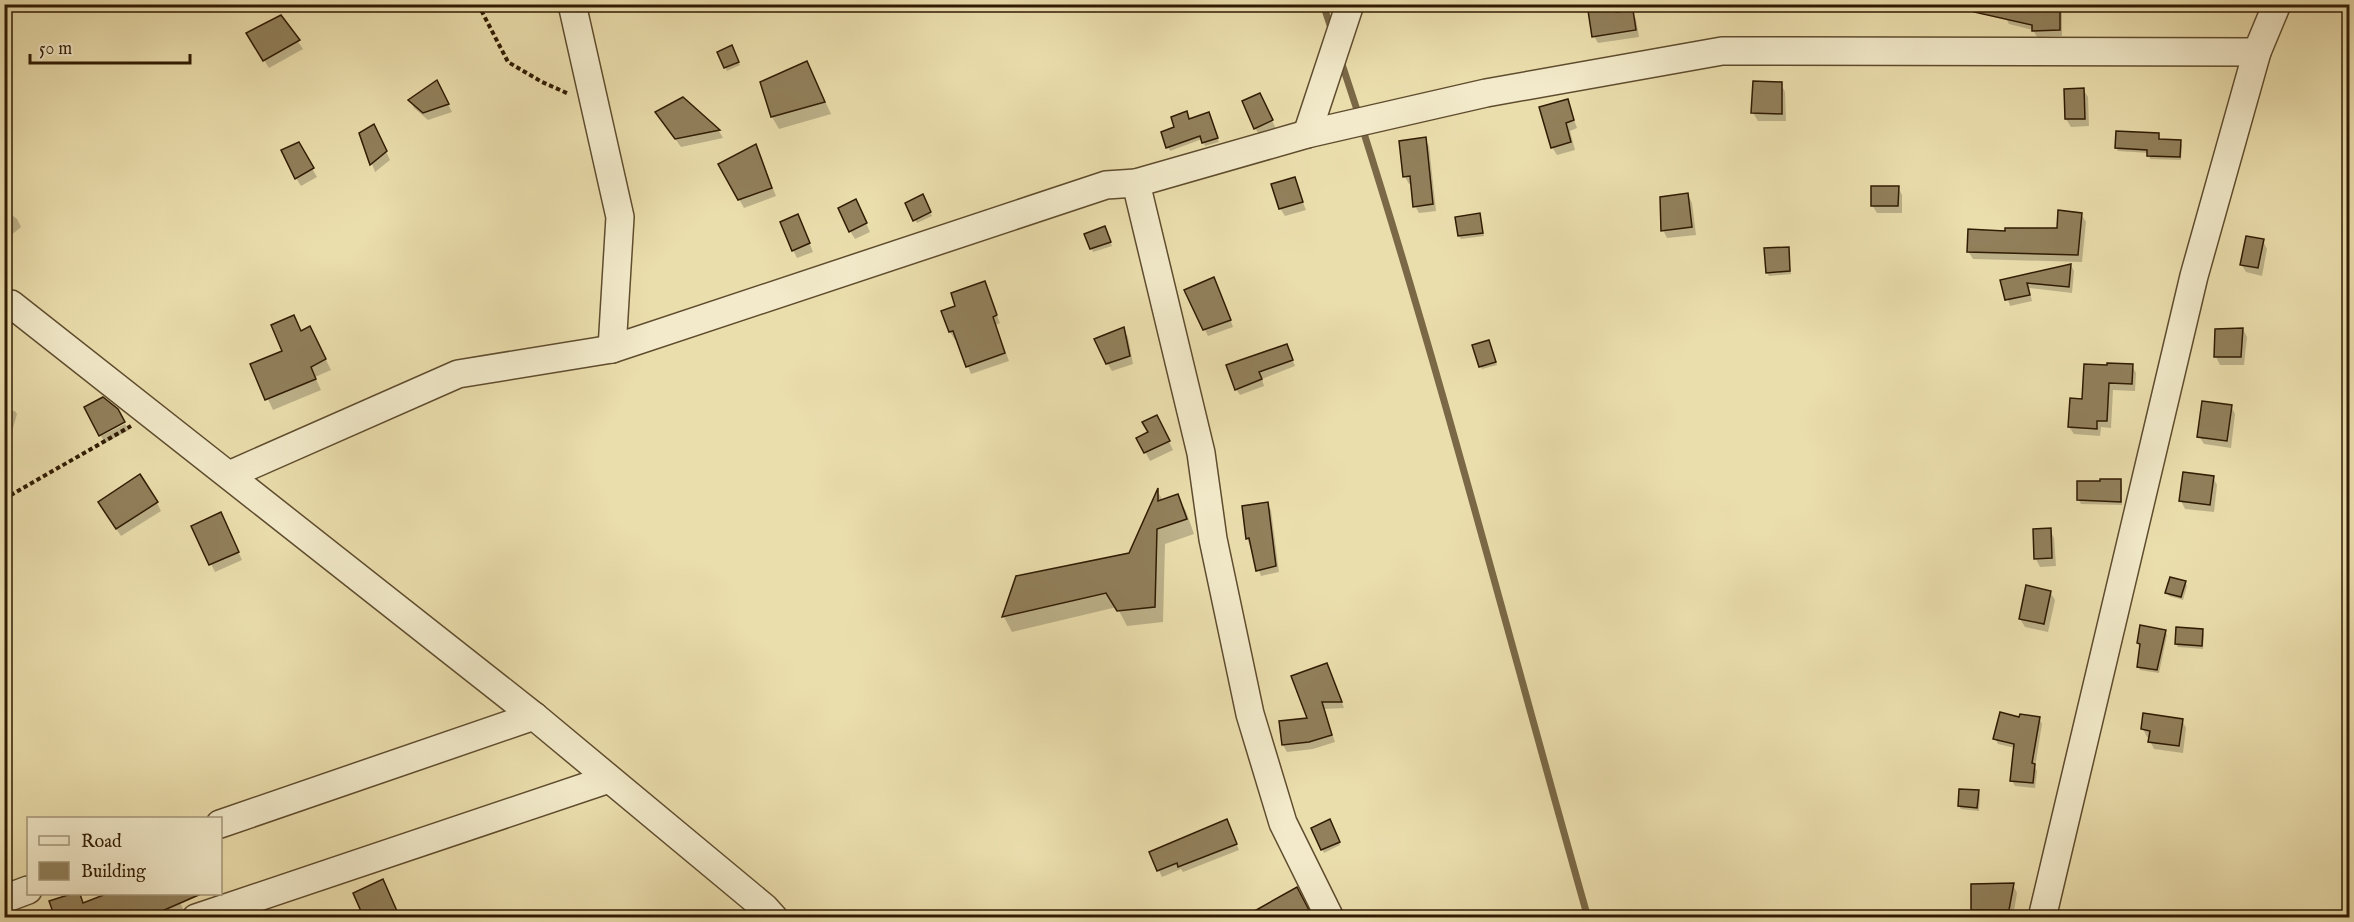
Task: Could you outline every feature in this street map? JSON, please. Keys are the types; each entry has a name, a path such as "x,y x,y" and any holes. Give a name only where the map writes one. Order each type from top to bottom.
{"street":[{"path":"572,4 620,217 612,349"},
{"path":"1307,134 1350,4"},
{"path":"2042,918 2194,276 2257,52 2277,4"},
{"path":"229,475 458,374 612,349 1106,185 1136,183 1307,134 1486,93 1722,51 2257,52"},
{"path":"1136,183 1201,453 1213,539 1250,714 1283,823 1326,916"},
{"path":"7,303 152,414 534,716 609,779 761,914"},
{"path":"222,823 534,716"},
{"path":"196,918 609,779"},
{"path":"4,899 27,890"}],"path":[{"path":"478,4 508,62 542,82 571,95"},
{"path":"4,499 152,414"}],"building":[{"path":"1587,4 1615,4 1616,12 1633,10 1636,30 1592,37"},
{"path":"1975,4 2060,4 2060,30 2032,31 2032,25 1974,12"},
{"path":"281,15 300,40 263,61 246,33"},
{"path":"732,45 739,62 724,68 717,52"},
{"path":"807,61 825,102 771,117 760,82"},
{"path":"437,80 449,104 423,113 408,100"},
{"path":"1753,81 1782,82 1782,114 1751,113"},
{"path":"2084,88 2085,119 2065,119 2064,89"},
{"path":"1260,93 1273,120 1254,129 1242,101"},
{"path":"683,97 720,130 675,139 655,112"},
{"path":"1568,99 1574,120 1566,123 1571,142 1551,148 1539,107"},
{"path":"1187,111 1189,119 1209,112 1218,138 1202,143 1200,136 1166,148 1161,132 1174,127 1171,117"},
{"path":"374,124 387,151 370,165 359,133"},
{"path":"2116,131 2159,133 2159,139 2181,140 2180,157 2147,156 2147,150 2115,148"},
{"path":"1426,137 1433,204 1413,207 1410,176 1403,177 1399,141"},
{"path":"299,142 314,168 295,179 281,150"},
{"path":"756,144 772,188 738,200 718,164"},
{"path":"1295,177 1303,202 1279,209 1271,184"},
{"path":"1871,186 1899,186 1898,206 1871,206"},
{"path":"1688,193 1692,227 1661,231 1660,197"},
{"path":"923,194 931,212 913,221 905,203"},
{"path":"856,199 867,223 849,232 838,208"},
{"path":"2058,210 2082,213 2078,255 1967,252 1968,229 2005,231 2005,228 2057,228"},
{"path":"1480,213 1483,233 1458,236 1455,217"},
{"path":"798,214 810,243 792,251 780,222"},
{"path":"1105,226 1111,242 1090,249 1084,234"},
{"path":"2246,236 2264,239 2258,268 2240,265"},
{"path":"1789,247 1790,271 1766,273 1764,248"},
{"path":"2071,264 2069,287 2027,283 2030,295 2005,300 2000,280"},
{"path":"1214,277 1231,320 1203,330 1184,290"},
{"path":"985,281 997,315 993,317 1005,353 966,367 953,331 949,332 941,311 955,306 951,293"},
{"path":"294,315 301,331 310,326 326,359 311,367 316,379 265,400 250,364 282,351 271,325"},
{"path":"1124,327 1130,356 1106,364 1094,339"},
{"path":"2243,328 2241,357 2214,357 2215,329"},
{"path":"1489,340 1496,362 1479,367 1472,345"},
{"path":"1287,344 1293,360 1259,372 1262,379 1235,390 1226,365"},
{"path":"2107,363 2133,364 2132,384 2109,383 2107,421 2097,421 2097,429 2068,427 2070,398 2082,399 2084,364 2107,365"},
{"path":"103,397 118,409 125,422 99,436 84,407"},
{"path":"2202,401 2232,405 2227,441 2197,437"},
{"path":"1157,415 1170,441 1144,453 1136,438 1148,432 1142,422"},
{"path":"2183,472 2214,476 2210,505 2179,501"},
{"path":"140,474 158,502 116,529 98,502"},
{"path":"2100,479 2121,479 2121,502 2077,500 2077,481 2100,481"},
{"path":"1158,488 1158,501 1178,494 1187,519 1157,529 1155,607 1117,611 1106,593 1002,617 1016,576 1129,553"},
{"path":"1268,502 1276,566 1256,571 1249,538 1246,539 1242,506"},
{"path":"221,512 239,552 209,565 191,526"},
{"path":"2051,528 2052,558 2034,559 2033,529"},
{"path":"2170,577 2186,581 2181,597 2165,593"},
{"path":"2026,585 2051,591 2044,624 2019,619"},
{"path":"2140,625 2166,630 2157,670 2137,667"},
{"path":"2176,627 2203,629 2202,646 2175,644"},
{"path":"1327,663 1342,702 1322,702 1332,735 1309,742 1282,745 1279,721 1307,718 1291,676"},
{"path":"2000,712 2019,717 2020,714 2040,717 2032,763 2035,764 2033,783 2010,781 2014,744 1993,739"},
{"path":"2143,713 2183,719 2179,746 2148,742 2150,731 2141,729"},
{"path":"1959,789 1979,790 1977,808 1958,806"},
{"path":"1227,819 1237,844 1178,867 1177,863 1157,871 1149,852"},
{"path":"1330,819 1340,842 1321,850 1311,828"},
{"path":"383,879 400,918 364,918 353,893"},
{"path":"2014,883 2009,910 1971,910 1971,884"},
{"path":"1297,887 1310,912 1299,918 1242,918"},
{"path":"68,895 80,895 83,903 103,895 199,895 146,918 49,918 54,915 49,901"}],"waterway":[{"path":"1323,4 1332,31"},
{"path":"1340,58 1359,116"},
{"path":"1362,127 1422,324 1588,918"}]}
